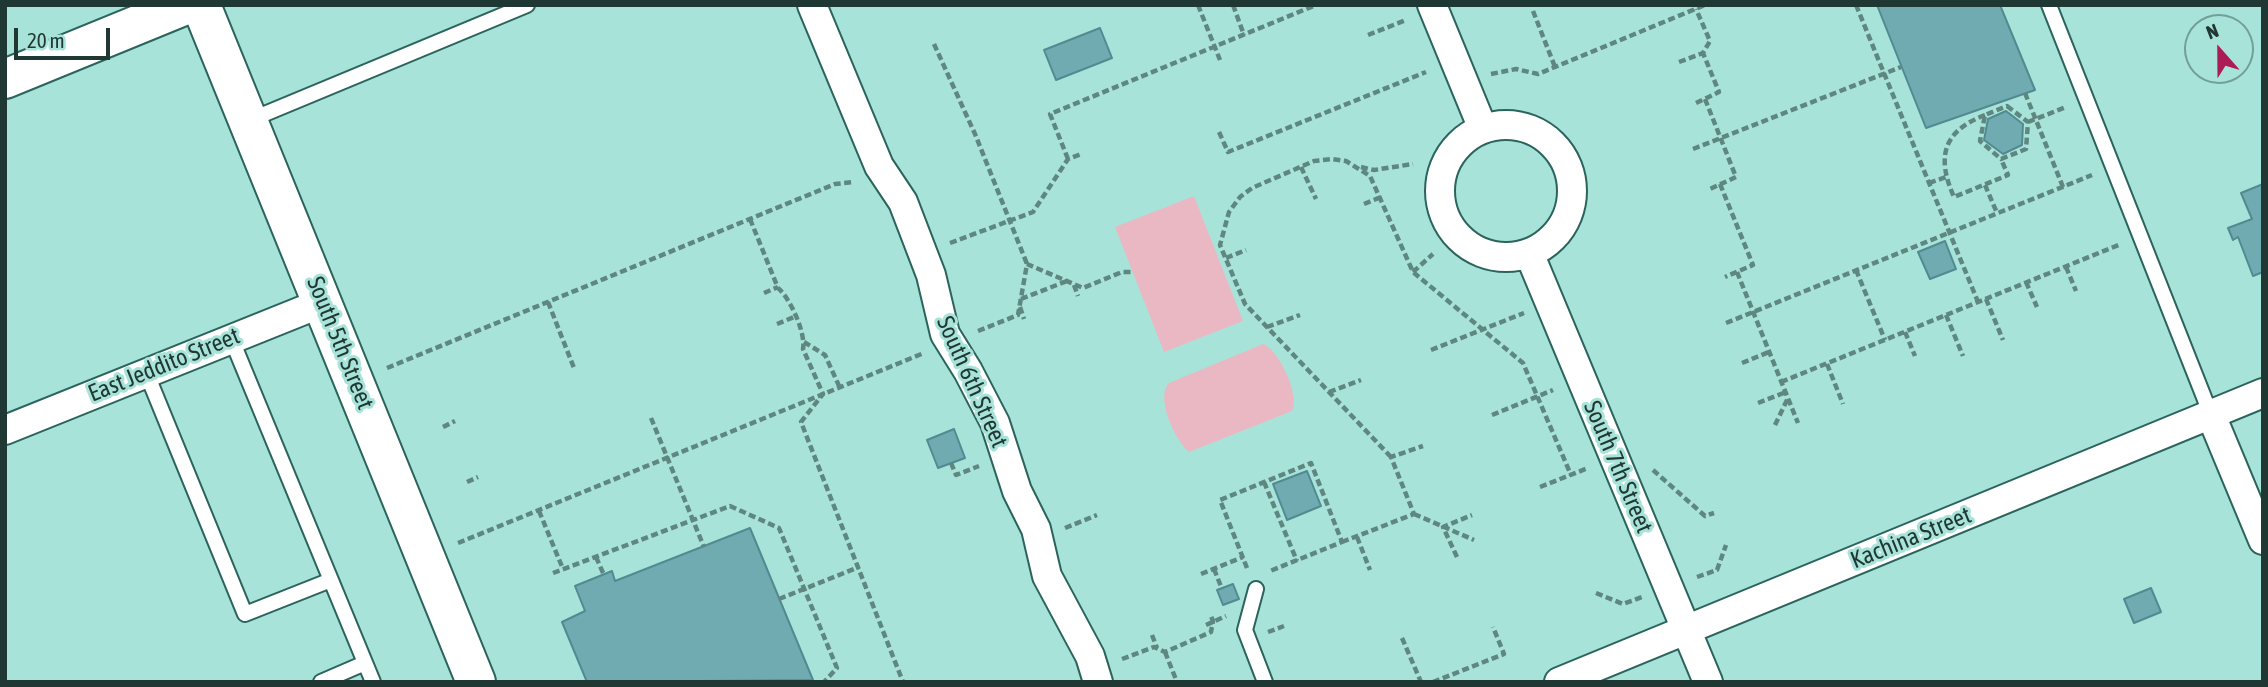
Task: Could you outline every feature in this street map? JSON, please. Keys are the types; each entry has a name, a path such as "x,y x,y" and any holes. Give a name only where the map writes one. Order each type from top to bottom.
{"street":[{"path":"5,79 186,5"},
{"name":"South 5th Street","path":"201,5 324,302 476,682"},
{"name":"South 6th Street","path":"812,5 883,172 903,202 923,253 945,334 995,424 1017,491 1036,529 1047,576 1074,623 1096,676"},
{"path":"1420,8 1483,129"},
{"path":"1506,125 1529,129 1549,141 1564,158 1572,180 1571,203 1563,224 1549,242 1528,253 1508,257 1488,254 1469,246 1454,232 1444,214 1440,193 1443,173 1451,154 1465,139 1483,129 1506,125"},
{"name":"South 7th Street","path":"1528,253 1708,682"},
{"name":"East Jeddito Street","path":"5,430 324,302"},
{"name":"Kachina Street","path":"1559,682 2263,393"},
{"path":"2211,415 2263,540"}],"lane":[{"path":"248,121 527,5"},
{"path":"2049,5 2211,415"},
{"path":"231,338 373,682"},
{"path":"146,372 245,614 331,580"},
{"path":"1254,584 1245,630 1265,682"},
{"path":"321,682 365,663"}],"path":[{"path":"1198,5 1220,60"},
{"path":"1233,5 1244,35"},
{"path":"1068,159 1050,114 1316,5"},
{"path":"1483,77 1516,69 1538,74 1705,5"},
{"path":"1856,5 1978,302"},
{"path":"1368,35 1410,18 1420,8"},
{"path":"1679,62 1703,53 1710,41 1696,9"},
{"path":"1532,11 1555,67"},
{"path":"458,543 1018,315 1027,264 934,44"},
{"path":"1696,103 1720,92 1703,53"},
{"path":"1693,149 1901,67"},
{"path":"1219,132 1228,152 1430,70"},
{"path":"2025,93 2063,187"},
{"path":"1704,99 1736,177 1710,189"},
{"path":"2028,122 2085,99"},
{"path":"1985,115 1980,141 2001,159 2008,175 1954,197 1946,177 1946,152 1953,133 1966,122 2007,106 2028,122"},
{"path":"2001,159 2026,149 2028,122"},
{"path":"923,253 1033,212 1068,159 1081,154"},
{"path":"1413,164 1374,170 1332,159 1301,167 1252,188 1240,197 1222,232 1220,245 1245,304 1391,457 1414,514 1474,540"},
{"path":"1301,167 1316,199"},
{"path":"1360,167 1370,176 1381,197 1413,272 1523,363 1571,475"},
{"path":"1726,323 2112,167"},
{"path":"387,368 835,184 859,182 883,172"},
{"path":"1929,183 1946,177"},
{"path":"1720,184 1754,265 1725,277"},
{"path":"1985,185 1997,213"},
{"path":"1364,204 1381,197"},
{"path":"750,219 778,287 784,293 794,317 804,342 803,349 822,394"},
{"path":"1781,382 2140,237"},
{"path":"1226,258 1246,250"},
{"path":"1413,272 1433,254"},
{"path":"1027,264 1083,288 1122,272 1133,272"},
{"path":"2066,267 2076,291"},
{"path":"1856,270 1885,340"},
{"path":"1737,272 1798,423"},
{"path":"1021,299 1068,281"},
{"path":"2026,282 2037,307"},
{"path":"1073,284 1079,296"},
{"path":"764,293 778,287"},
{"path":"1986,299 2003,340"},
{"path":"548,302 574,368"},
{"path":"1431,350 1550,303"},
{"path":"1020,306 1024,319"},
{"path":"1946,315 1963,356"},
{"path":"1267,327 1300,316"},
{"path":"777,324 794,317"},
{"path":"1905,332 1916,356"},
{"path":"804,342 825,355 840,388"},
{"path":"1742,363 1769,352"},
{"path":"1827,364 1843,404"},
{"path":"1492,415 1581,379"},
{"path":"1329,392 1361,380"},
{"path":"822,394 801,422 903,682"},
{"path":"1758,402 1787,395"},
{"path":"1775,425 1787,395"},
{"path":"651,418 704,547"},
{"path":"443,427 455,421"},
{"path":"1391,457 1423,446"},
{"path":"1342,542 1311,464 1220,500 1254,584 1297,561 1414,514"},
{"path":"467,482 478,477"},
{"path":"1264,482 1297,561"},
{"path":"553,573 730,506 779,528 837,668 824,682"},
{"path":"539,510 563,569"},
{"path":"1443,527 1472,515"},
{"path":"1443,527 1457,557"},
{"path":"1357,537 1370,570"},
{"path":"596,557 604,575"},
{"path":"1201,574 1243,557"},
{"path":"779,598 859,567"},
{"path":"1214,569 1222,589"},
{"path":"1165,652 1211,632 1213,621 1210,614"},
{"path":"1433,682 1504,654 1493,627"},
{"path":"1152,635 1157,648"},
{"path":"1402,638 1421,682"},
{"path":"1096,676 1154,647 1165,652 1177,682"}],"shaded area":[{"path":"1194,196 1243,321 1164,352 1115,227"},
{"path":"1263,344 1276,355 1287,374 1294,396 1292,411 1189,452 1168,419 1164,398 1169,383"}],"building":[{"path":"1877,5 2000,5 2035,90 1926,128"},
{"path":"1100,28 1112,58 1056,80 1044,50"},
{"path":"2006,111 2023,124 2022,145 2003,154 1984,140 1988,119"},
{"path":"2263,184 2263,272 2253,276 2238,237 2233,240 2228,228 2252,219 2241,193"},
{"path":"1945,241 1956,269 1930,279 1918,252"},
{"path":"954,429 965,458 938,468 927,440"},
{"path":"1307,471 1321,506 1287,520 1273,484"},
{"path":"750,528 813,680 587,682 562,622 585,611 575,586 612,571 615,581"},
{"path":"1233,584 1239,599 1223,605 1217,590"},
{"path":"2151,588 2161,612 2134,623 2124,599"}]}
